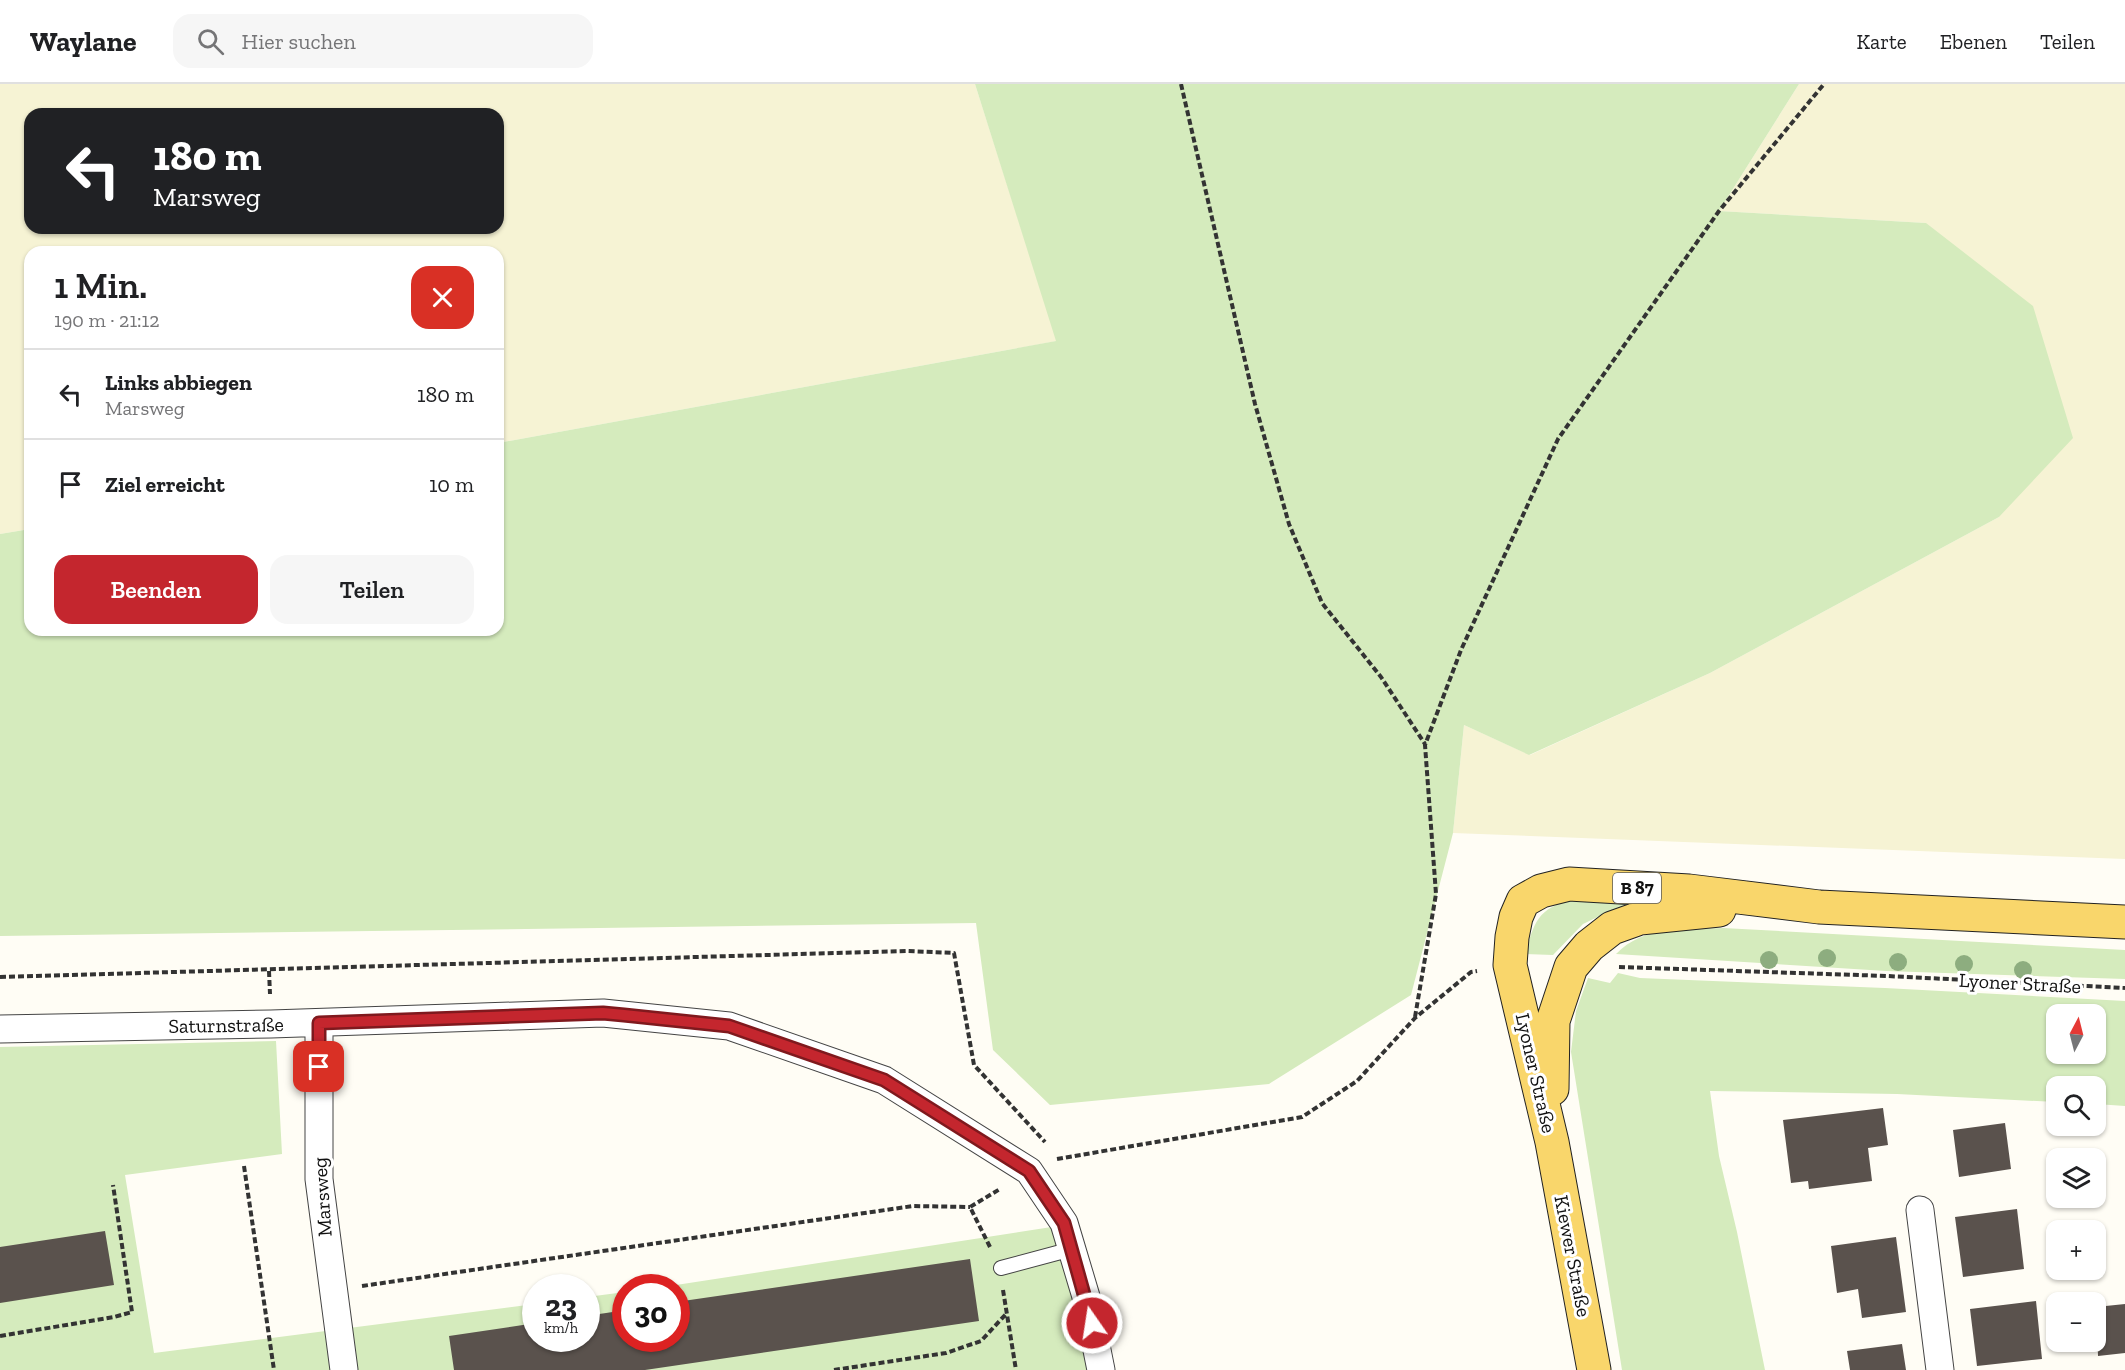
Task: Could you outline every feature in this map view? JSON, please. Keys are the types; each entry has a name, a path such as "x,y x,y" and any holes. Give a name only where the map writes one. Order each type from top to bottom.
{"main road":[{"name":"Lyoner Straße","path":"1552,1142 1510,965 1516,917 1523,901 1541,891 1569,884 1689,891 1820,907"},
{"name":"Lyoner Straße","path":"1552,1142 1553,1021 1571,967 1589,946 1612,928 1640,918 1724,909 1820,907 2125,922"},
{"name":"Kiewer Straße","path":"1552,1142 1594,1370"}],"street":[{"name":"Saturnstraße","path":"0,1029 319,1023 603,1013 729,1026 884,1080 1029,1171 1064,1223 1087,1300 1101,1370"},
{"name":"Marsweg","path":"319,1023 319,1179 344,1370"},
{"path":"1920,1210 1940,1370"}],"lane":[{"path":"1000,1268 1072,1249"}],"path":[{"path":"1181,84 1255,404 1289,524 1322,603 1381,677 1425,745"},
{"path":"1415,1018 1436,894 1425,745 1461,650 1557,439 1719,211 1824,84"},
{"path":"1029,1171 1060,1158 1302,1117 1357,1081 1415,1018 1472,972 1510,965"},
{"name":"Lyoner Straße","path":"1626,967 2125,988"},
{"path":"244,1166 274,1370"},
{"path":"0,1336 114,1317 132,1311 112,1185"},
{"path":"332,1290 913,1206 970,1207"},
{"path":"834,1370 946,1353 981,1341 1006,1314"}],"shaded area":[{"path":"0,84 975,84 1057,341 504,442 504,246 24,246 24,530 0,534"},
{"path":"1799,84 2125,84 2125,859 1453,833 1464,725 1530,755 1710,673 1999,517 1926,223 1719,211"}],"green space":[{"path":"975,84 1799,84 1719,211 1926,223 2033,306 2073,438 1999,517 1710,673 1529,755 1464,725 1453,833 1411,995 1269,1084 1050,1105 993,1050 976,923 0,936 0,534 24,530 24,636 504,636 504,442 1056,341"},
{"path":"1580,897 1647,899 1610,911 1583,924 1553,955 1525,954 1533,930 1542,915 1556,905"},
{"path":"1723,928 2125,950 2125,979 1886,971 1616,954 1639,938 1652,933 1680,929"},
{"path":"1618,973 1640,978 2125,1001 2125,1106 2106,1105 2106,1076 2046,1076 2046,1101 1897,1094 1710,1091 1719,1156 1765,1370 1622,1370 1571,1052 1576,1011 1588,978 1610,983"},
{"path":"276,1041 282,1154 125,1175 154,1353 522,1306 522,1352 600,1352 600,1295 612,1294 612,1352 690,1352 690,1283 1058,1226 1095,1370 0,1370 0,1047"}],"building":[{"path":"1883,1108 1888,1145 1868,1148 1872,1181 1809,1189 1808,1181 1791,1183 1783,1120"},
{"path":"2005,1123 2011,1169 1959,1177 1953,1130"},
{"path":"2017,1209 2024,1269 1963,1277 1955,1217"},
{"path":"105,1231 114,1285 0,1303 0,1247"},
{"path":"1896,1237 1906,1312 1862,1318 1858,1289 1837,1293 1831,1246"},
{"path":"970,1259 979,1321 645,1370 454,1370 449,1336 522,1325 522,1352 600,1352 600,1314 612,1312 612,1352 690,1352 690,1300"},
{"path":"2036,1301 2042,1359 1977,1366 1970,1309"},
{"path":"2125,1304 2125,1353 2098,1356 2098,1352 2106,1352 2106,1306"},
{"path":"1902,1344 1906,1370 1850,1370 1847,1351"}],"route":[{"path":"319,1067 319,1023 603,1013 729,1026 884,1080 1029,1171 1064,1223 1092,1323"}]}
